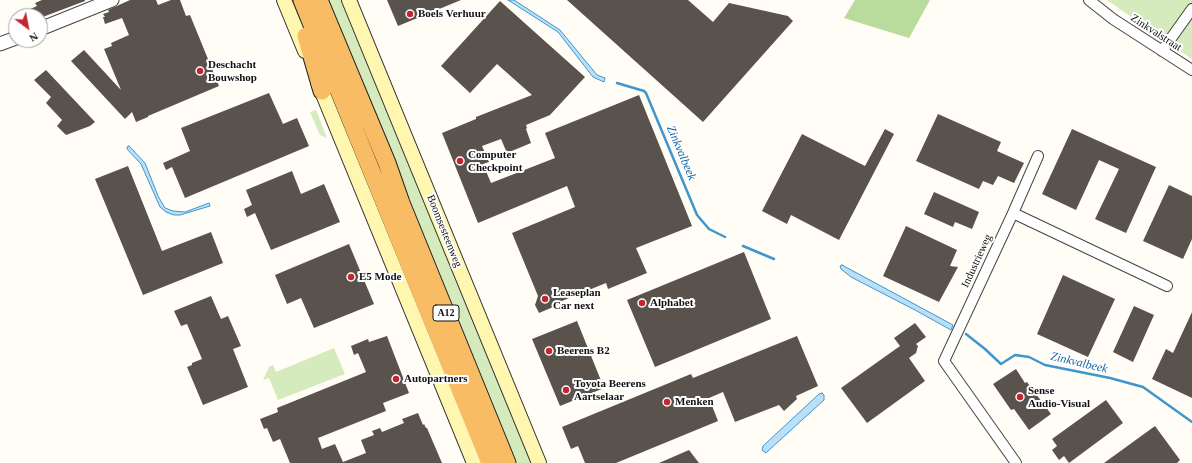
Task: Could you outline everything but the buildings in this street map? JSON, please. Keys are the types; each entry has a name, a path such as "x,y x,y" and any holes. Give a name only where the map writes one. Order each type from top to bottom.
{"highway":[{"path":"309,3 306,35 322,91"},
{"name":"A12","path":"309,3 490,463"},
{"name":"A12","path":"309,3 387,163 400,203 507,463"}],"main road":[{"path":"284,0 474,463"},
{"name":"Boomsesteenweg","path":"349,0 539,463"}],"street":[{"path":"48,26 112,0"},
{"name":"Zinkvalstraat","path":"1089,0 1113,19 1192,70"},
{"path":"1162,51 1192,9"},
{"path":"1038,156 1013,213 1167,286"},
{"name":"Industrieweg","path":"1013,213 944,362 1016,463"}],"green space":[{"path":"328,0 345,0 534,463 513,463 406,204 410,201 404,184"},
{"path":"855,0 930,0 909,38 844,18"},
{"path":"1107,0 1192,0 1192,59"},
{"path":"316,110 327,138 320,135 310,112"},
{"path":"334,348 345,374 278,400 269,378 263,380 269,367 273,365 276,372"}],"water":[{"path":"508,0 514,0 560,30 597,75 605,78 604,82 593,77 558,32"},
{"path":"129,146 145,163 158,196 165,208 173,211 185,212 209,203 210,206 180,215 174,215 166,212 160,207 141,164 127,149"},
{"path":"842,265 953,325 951,330 851,277 841,269 840,266"},
{"path":"822,393 824,395 824,400 766,453 762,450 763,446 819,394"}],"waterway":[{"name":"Zinkvalbeek","path":"617,83 644,91 646,93 697,215 709,229 725,237"},
{"name":"Zinkvalbeek","path":"743,246 774,259"},
{"name":"Zinkvalbeek","path":"966,334 1001,364 1015,355 1029,357 1045,365 1110,378 1143,387 1192,422"}],"place":[{"name":"Boels Verhuur","path":"410,14"},
{"name":"Deschacht Bouwshop","path":"200,71"},
{"name":"Computer Checkpoint","path":"460,161"},
{"name":"E5 Mode","path":"351,277"},
{"name":"Leaseplan Car next","path":"545,299"},
{"name":"Alphabet","path":"642,303"},
{"name":"Beerens B2","path":"549,351"},
{"name":"Autopartners","path":"396,379"},
{"name":"Toyota Beerens Aartselaar","path":"566,390"},
{"name":"Sense Audio-Visual","path":"1020,397"},
{"name":"Menken","path":"667,402"}]}
